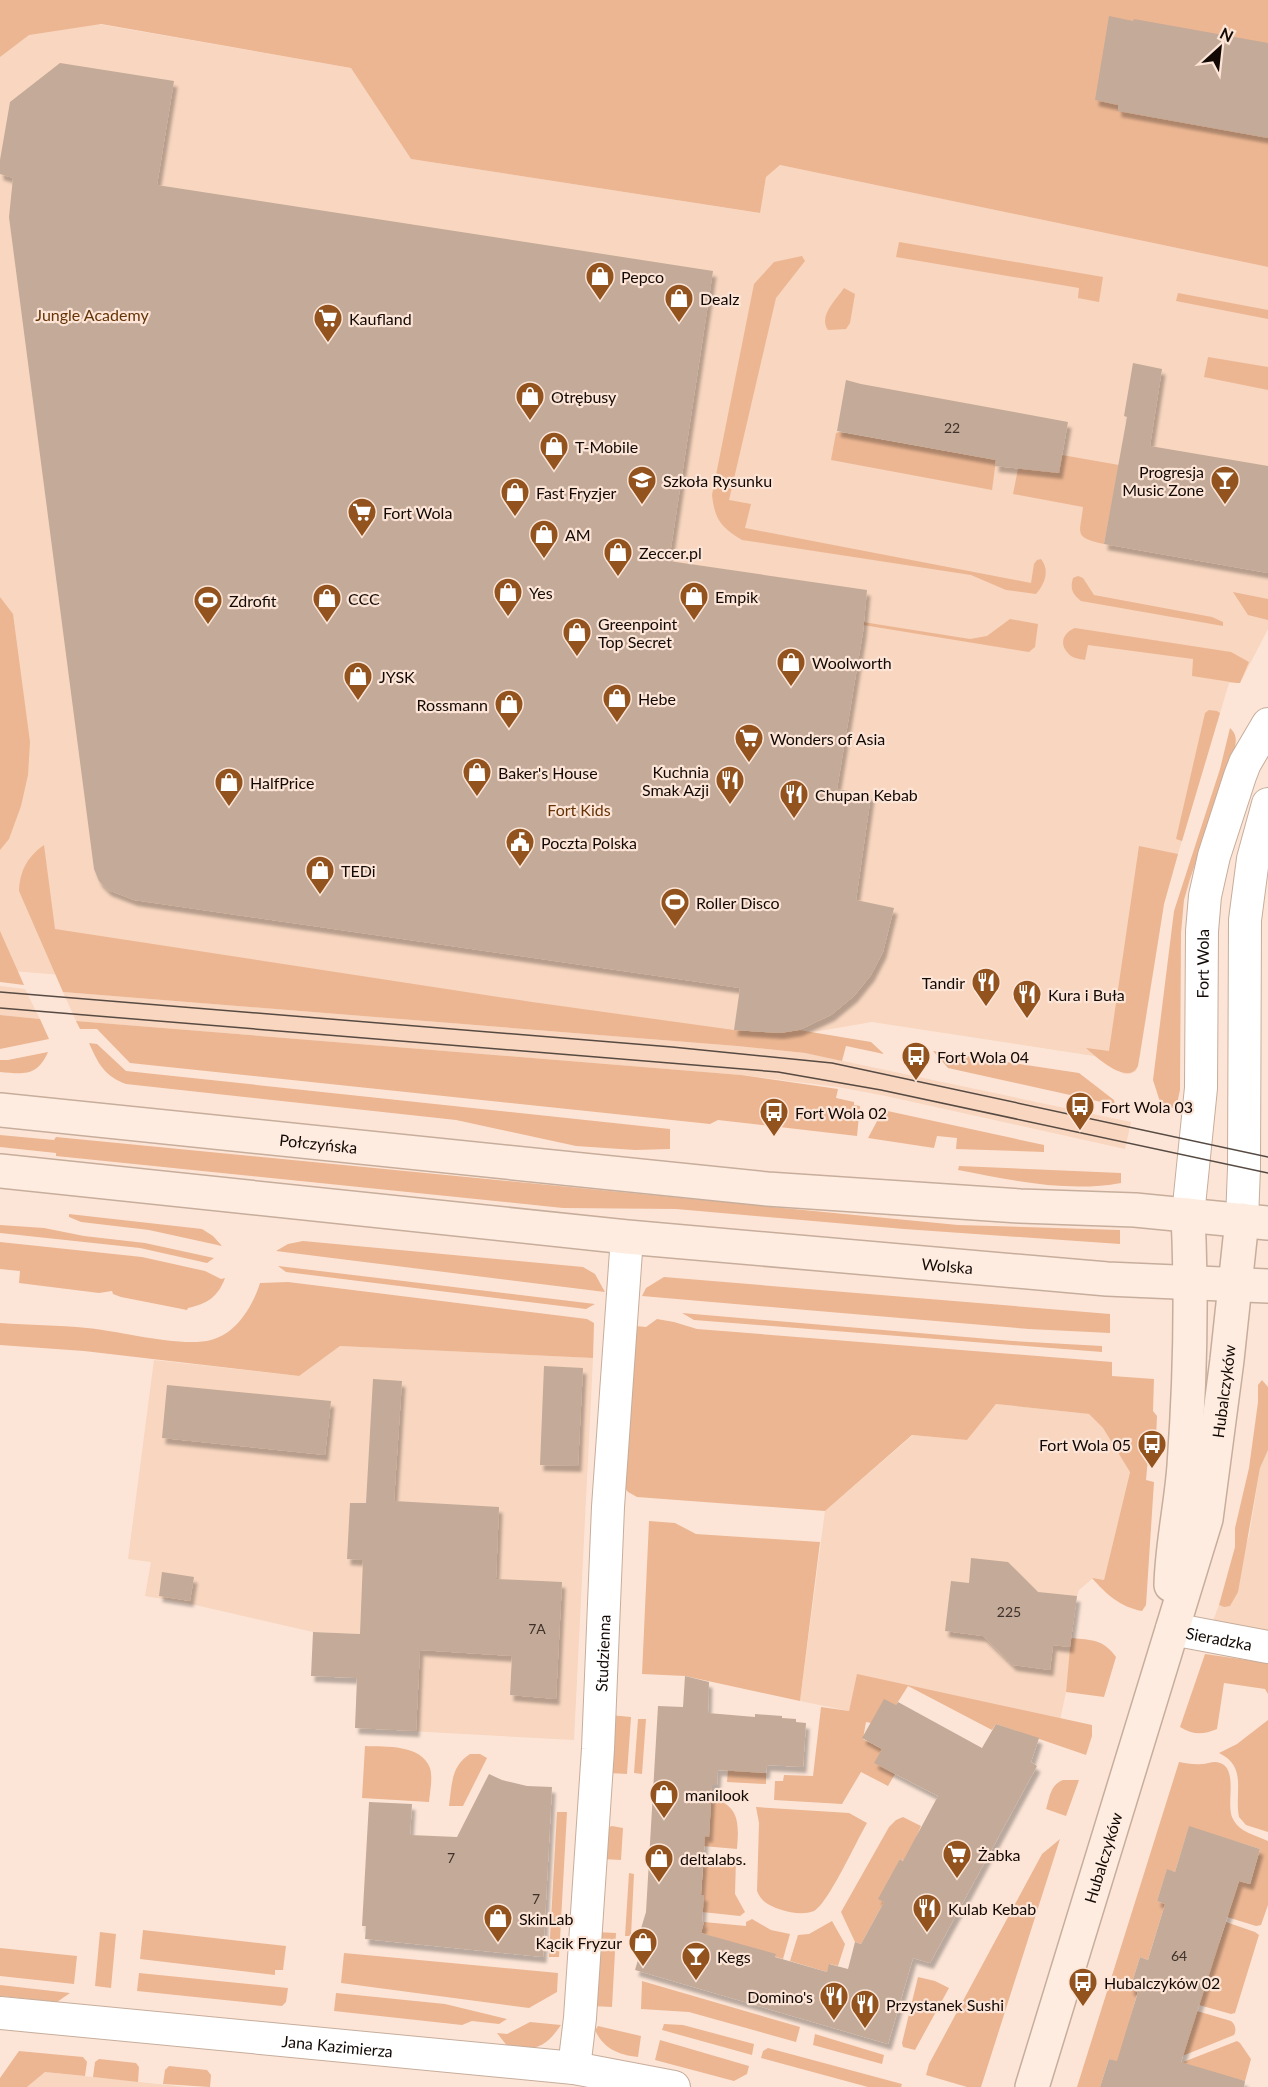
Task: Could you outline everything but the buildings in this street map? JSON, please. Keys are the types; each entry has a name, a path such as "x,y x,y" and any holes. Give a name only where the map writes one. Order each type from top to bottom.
{"main road":[{"name":"Połczyńska","path":"0,1110 767,1189 1188,1215"},
{"path":"0,1171 627,1238"},
{"path":"1188,1215 1255,1221"},
{"name":"Hubalczyków","path":"1172,1629 1171,1581 1184,1469 1190,1344 1191,1283 1188,1215"},
{"name":"Hubalczyków","path":"1032,2087 1206,1519 1235,1285 1255,1221"},
{"name":"Wolska","path":"627,1238 1095,1278 1268,1286"}],"street":[{"name":"Fort Wola","path":"1188,1215 1201,1081 1202,930 1205,896 1214,856 1237,782 1245,763 1268,724"},
{"path":"1255,1221 1244,1160 1245,920 1253,859 1268,804"},
{"name":"Studzienna","path":"574,2068 580,2018 596,1770 608,1507 627,1238"},
{"name":"Sieradzka","path":"1172,1629 1268,1647"},
{"name":"Jana Kazimierza","path":"0,2013 574,2068 674,2087"}],"shaded area":[{"path":"0,0 1268,0 1268,267 780,165 766,177 760,213 411,159 351,68 101,24 29,35 0,57"},
{"path":"0,7 351,68 411,159 759,213 766,177 780,165 1268,267 1268,629 1240,683 1229,683 1164,904 1136,1071 1124,1074 1094,1056 872,1022 772,1039 399,1002 0,970"},
{"path":"899,242 1103,277 1099,302 1078,298 1079,288 896,257"},
{"path":"802,256 805,261 776,298 729,500 751,504 745,528 1031,583 1034,564 1041,559 1046,572 1042,586 1036,594 1006,590 971,575 742,540 720,522 712,495 754,284 774,262"},
{"path":"844,288 855,294 850,323 846,329 828,330 825,319"},
{"path":"1178,293 1268,310 1268,319 1176,301"},
{"path":"1208,357 1268,367 1268,390 1204,377"},
{"path":"836,433 996,460 992,490 831,460"},
{"path":"1062,455 1119,465 1104,544 1083,537 1080,529 1083,507 1013,494 1019,464 1058,473"},
{"path":"1078,576 1083,578 1094,595 1212,617 1223,622 1223,626 1081,601 1072,588 1073,578"},
{"path":"1233,592 1268,599 1268,620 1248,615"},
{"path":"0,597 13,614 30,742 28,775 21,806 9,839 0,850"},
{"path":"1010,619 1038,624 1035,647 1029,652 863,625 863,622 970,639 987,636"},
{"path":"1075,628 1231,652 1249,662 1240,683 1237,683 1192,676 1193,659 1088,645 1085,660 1073,657 1063,645 1066,635"},
{"path":"1209,710 1220,713 1182,841 1176,839 1205,713"},
{"path":"1230,728 1236,742 1234,752 1184,900 1181,933 1180,1090 1177,1104 1172,1108 1161,1105 1153,1080 1174,911 1220,769"},
{"path":"44,845 55,929 532,1002 734,1030 780,1033 799,1030 871,1042 884,1054 846,1046 842,1061 805,1053 737,1046 63,992 19,891 26,865 33,854"},
{"path":"1139,846 1178,854 1164,904 1138,1066 1127,1073 1112,1068 1086,1048 1109,1051"},
{"path":"0,931 24,985 0,982"},
{"path":"0,986 25,989 40,1019 0,1015"},
{"path":"63,992 805,1053 1131,1122 1125,1149 886,1096 838,1087 741,1075 76,1021"},
{"path":"0,1015 40,1019 49,1039 0,1049"},
{"path":"76,1021 741,1075 838,1089 836,1098 854,1102 854,1105 860,1106 857,1136 718,1120 710,1124 130,1063 97,1029 80,1029"},
{"path":"89,1043 97,1044 126,1071 670,1129 670,1149 635,1150 576,1146 456,1120 126,1084 107,1073 95,1057"},
{"path":"933,1051 1079,1073 1114,1100 1115,1105 948,1068"},
{"path":"48,1052 34,1070 22,1073 0,1072 0,1060"},
{"path":"883,1110 1044,1145 1044,1152 956,1149 957,1138 937,1136 934,1148 868,1138"},
{"path":"0,1135 54,1140 56,1137 958,1225 1120,1230 1120,1244 904,1229 676,1209 563,1208 56,1156 56,1153 0,1147"},
{"path":"959,1166 1121,1173 1121,1183 1080,1187 1039,1184 958,1170"},
{"path":"69,1214 202,1229 222,1246 149,1230 81,1222 69,1217"},
{"path":"0,1225 44,1228 84,1236 145,1243 214,1258 207,1263 140,1248 0,1233"},
{"path":"303,1241 583,1267 595,1274 605,1292 276,1251 288,1244"},
{"path":"0,1242 142,1257 205,1271 221,1279 225,1278 211,1299 187,1310 121,1297 113,1294 112,1291 99,1293 19,1283 20,1271 0,1269"},
{"path":"278,1266 595,1304 586,1309 286,1272"},
{"path":"664,1277 1110,1314 1110,1333 1029,1329 642,1296 646,1288"},
{"path":"288,1282 587,1319 594,1323 593,1358 340,1346 299,1376 84,1351 0,1345 0,1323 87,1328 184,1342 211,1340 220,1337 236,1325 248,1310 260,1283"},
{"path":"682,1313 1013,1341 1102,1346 1102,1352 694,1320"},
{"path":"657,1319 697,1329 1112,1362 1112,1376 1154,1379 1153,1411 1157,1416 1155,1459 1148,1458 1146,1480 1154,1482 1146,1605 1142,1611 1120,1603 1092,1578 1104,1580 1130,1472 1103,1428 1089,1414 996,1404 967,1440 912,1435 825,1511 637,1497 628,1492 624,1487 635,1326 646,1327"},
{"path":"340,1346 593,1358 574,1740 355,1728 360,1634 313,1632 187,1603 145,1596 151,1562 128,1559 154,1360 298,1376"},
{"path":"1262,1380 1268,1387 1268,1450 1260,1468 1238,1592 1230,1606 1224,1607 1219,1605 1235,1547 1235,1528 1249,1468 1258,1402 1258,1385"},
{"path":"996,1404 1089,1414 1103,1428 1130,1471 1104,1580 1092,1579 1079,1590 1077,1596 1066,1692 1060,1720 857,1675 849,1711 800,1701 825,1511 913,1435 967,1440"},
{"path":"1268,1450 1268,1641 1210,1629 1219,1605 1224,1607 1249,1536 1260,1468"},
{"path":"649,1521 675,1523 696,1534 820,1542 800,1701 685,1676 642,1674"},
{"path":"1071,1638 1091,1640 1102,1644 1116,1657 1104,1697 1066,1692"},
{"path":"1205,1654 1268,1663 1268,1694 1265,1689 1224,1683 1217,1729 1198,1733 1189,1732 1180,1727"},
{"path":"857,1674 1092,1725 1092,1736 1086,1755 996,1724 992,1730 908,1686 896,1705 871,1723 866,1722 863,1739 882,1749 875,1763 895,1774 888,1786 861,1772 842,1804 774,1800 775,1781 783,1781 784,1775 813,1776 821,1707 849,1711"},
{"path":"610,1715 631,1717 627,1774 609,1773"},
{"path":"638,1719 646,1719 642,1774 634,1773"},
{"path":"1268,1720 1268,1832 1246,1825 1239,1817 1237,1773 1234,1765 1219,1753 1237,1744"},
{"path":"365,1746 402,1748 425,1760 430,1768 431,1776 429,1802 362,1798"},
{"path":"470,1754 480,1754 487,1758 463,1806 449,1806 456,1770"},
{"path":"1179,1762 1199,1764 1216,1762 1226,1767 1229,1772 1230,1806 1233,1819 1244,1831 1268,1841 1268,1905 1261,1925 1256,1926 1227,1917 1239,1881 1250,1884 1260,1849 1189,1827 1175,1872 1167,1870 1157,1901 1165,1904 1148,1960 1140,1957 1130,1989 1138,1991 1121,2063 1109,2059 1100,2087 1077,2087"},
{"path":"728,1770 766,1773 766,1784 727,1782"},
{"path":"1063,1780 1079,1780 1066,1816 1046,1809 1053,1788"},
{"path":"711,1798 728,1805 736,1817 737,1849 703,1846 703,1836 709,1836"},
{"path":"756,1807 849,1813 867,1823 827,1897 814,1911 793,1913 786,1911 767,1903 759,1895 757,1891 759,1823"},
{"path":"557,1812 567,1812 559,1957 549,1957"},
{"path":"903,1817 921,1826 906,1862 900,1859 884,1902 861,1944 855,1942 841,1912 889,1827"},
{"path":"612,1826 623,1828 621,1860 602,1859 606,1828"},
{"path":"1060,1839 981,2087 967,2087 926,2075 929,2064 1042,1854"},
{"path":"704,1857 736,1859 735,1894 745,1912 740,1916 702,1912"},
{"path":"629,1873 634,1874 631,1936 625,1936"},
{"path":"752,1919 771,1930 790,1934 783,1959 701,1933 704,1922 746,1926 746,1922"},
{"path":"832,1921 845,1944 838,1966 830,1964 827,1972 790,1961 798,1935 809,1934"},
{"path":"1226,1922 1259,1935 1235,2013 1231,2014 1199,2005 1212,1941 1219,1943"},
{"path":"143,1930 286,1946 283,1970 275,1970 275,1975 140,1959"},
{"path":"100,1932 116,1934 111,1988 95,1986"},
{"path":"596,1932 616,1933 612,2007 592,2006"},
{"path":"0,1948 77,1956 74,1984 0,1976"},
{"path":"344,1953 558,1973 557,1992 529,2008 341,1983"},
{"path":"139,1973 288,1988 286,2002 282,2006 137,1991"},
{"path":"918,1977 935,1981 949,1988 915,2050 903,2047 902,2043"},
{"path":"642,1981 800,2027 796,2042 689,2012 641,2009"},
{"path":"0,1985 70,1993 57,2002 0,1996"},
{"path":"336,1993 445,2004 507,2019 499,2024 472,2021 462,2025 334,2011"},
{"path":"1197,2011 1231,2021 1235,2027 1235,2033 1175,2059"},
{"path":"530,2022 561,2025 550,2039 533,2048 508,2047 497,2033 507,2034"},
{"path":"664,2024 683,2025 754,2044 752,2055 662,2030"},
{"path":"598,2026 641,2036 638,2057 612,2050 598,2036 595,2030"},
{"path":"815,2034 884,2055 882,2064 813,2045"},
{"path":"660,2040 749,2066 747,2074 734,2081 655,2060"},
{"path":"1237,2041 1251,2059 1245,2081 1173,2066"},
{"path":"768,2048 902,2084 901,2087 868,2087 761,2058 763,2051"},
{"path":"19,2051 83,2057 87,2062 85,2076 45,2072 27,2087 0,2087 0,2078"},
{"path":"99,2059 136,2063 139,2067 138,2082 93,2077 95,2062"},
{"path":"169,2066 207,2070 211,2075 210,2087 163,2084 165,2070"},
{"path":"45,2072 93,2077 186,2087 27,2087"}],"tram line":[{"path":"0,992 672,1047 832,1063 1268,1157"},
{"path":"0,1008 778,1072 881,1090 1268,1173"}],"place":[{"name":"Pepco","path":"600,302"},
{"name":"Dealz","path":"679,324"},
{"name":"Kaufland","path":"328,344"},
{"name":"Otrębusy","path":"530,422"},
{"name":"T-Mobile","path":"554,472"},
{"name":"Szkoła Rysunku","path":"642,506"},
{"name":"Progresja Music Zone","path":"1225,506"},
{"name":"Fast Fryzjer","path":"515,518"},
{"name":"Fort Wola","path":"362,538"},
{"name":"AM","path":"544,560"},
{"name":"Zeccer.pl","path":"618,578"},
{"name":"Yes","path":"508,618"},
{"name":"Empik","path":"694,622"},
{"name":"CCC","path":"327,624"},
{"name":"Zdrofit","path":"208,626"},
{"name":"Greenpoint Top Secret","path":"577,658"},
{"name":"Woolworth","path":"791,688"},
{"name":"JYSK","path":"358,702"},
{"name":"Hebe","path":"617,724"},
{"name":"Rossmann","path":"509,730"},
{"name":"Wonders of Asia","path":"749,764"},
{"name":"Baker's House","path":"477,798"},
{"name":"Kuchnia Smak Azji","path":"730,806"},
{"name":"HalfPrice","path":"229,808"},
{"name":"Chupan Kebab","path":"794,820"},
{"name":"Poczta Polska","path":"520,868"},
{"name":"TEDi","path":"320,896"},
{"name":"Roller Disco","path":"675,928"},
{"name":"Tandir","path":"986,1008"},
{"name":"Kura i Buła","path":"1027,1020"},
{"name":"Fort Wola 04","path":"916,1082"},
{"name":"Fort Wola 03","path":"1080,1132"},
{"name":"Fort Wola 02","path":"774,1138"},
{"name":"Fort Wola 05","path":"1152,1470"},
{"name":"manilook","path":"664,1820"},
{"name":"Żabka","path":"957,1880"},
{"name":"deltalabs.","path":"659,1884"},
{"name":"Kulab Kebab","path":"927,1934"},
{"name":"SkinLab","path":"498,1944"},
{"name":"Kącik Fryzur","path":"643,1968"},
{"name":"Kegs","path":"696,1982"},
{"name":"Hubalczyków 02","path":"1083,2008"},
{"name":"Domino's","path":"834,2022"},
{"name":"Przystanek Sushi","path":"865,2030"}],"park label":[{"name":"Jungle Academy","path":"92,314"},
{"name":"Fort Kids","path":"579,809"}]}
